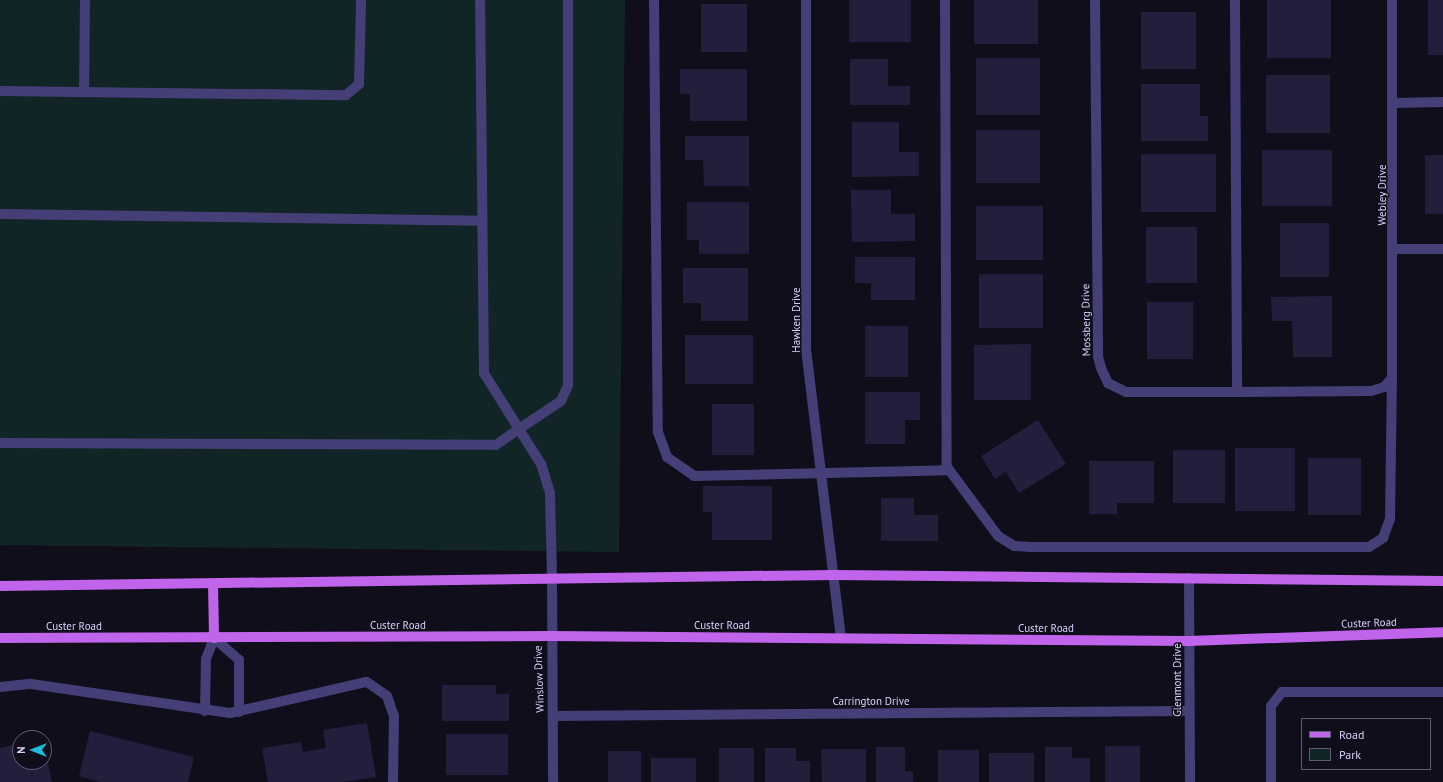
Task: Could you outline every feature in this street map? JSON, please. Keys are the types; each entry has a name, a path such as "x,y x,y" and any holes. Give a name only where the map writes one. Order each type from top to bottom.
{"main road":[{"path":"0,586 213,584 552,576 834,575 1443,581"},
{"path":"213,584 214,638"},
{"name":"Custer Road","path":"0,638 550,636 1189,641 1443,632"}],"street":[{"path":"84,92 85,0"},
{"path":"0,91 346,96 359,84 360,0"},
{"name":"Winslow Drive","path":"480,0 484,373 541,464 550,493 552,576 550,636 553,782"},
{"path":"0,443 496,444 561,401 568,385 568,0"},
{"path":"654,0 658,432 667,457 694,476 948,470 945,0"},
{"name":"Hawken Drive","path":"806,0 806,349 823,473 841,638"},
{"name":"Mossberg Drive","path":"1096,0 1098,356 1101,368 1108,383 1126,392 1351,392 1384,387 1392,378"},
{"path":"1235,0 1237,392"},
{"name":"Webley Drive","path":"948,470 998,536 1014,546 1369,547 1383,538 1390,519 1394,249 1392,0"},
{"path":"1394,103 1443,102"},
{"path":"0,214 482,221"},
{"path":"1394,249 1443,249"},
{"name":"Glenmont Drive","path":"1189,578 1190,782"},
{"path":"205,711 206,659 214,638 239,660 239,712"},
{"path":"0,687 31,684 205,711 239,712 367,682 387,696 394,716 393,782"},
{"path":"1271,782 1271,706 1282,692 1443,692"},
{"name":"Carrington Drive","path":"552,716 1189,711"}],"green space":[{"path":"0,0 625,0 619,552 0,545"}],"building":[{"path":"849,0 911,0 911,42 849,42"},
{"path":"974,0 1038,0 1038,44 974,44"},
{"path":"1267,0 1331,0 1331,58 1267,58"},
{"path":"1428,0 1443,0 1443,55 1428,55"},
{"path":"701,4 747,4 747,52 701,52"},
{"path":"1141,12 1196,12 1196,69 1141,69"},
{"path":"976,58 1040,58 1040,115 976,115"},
{"path":"850,59 888,59 888,86 910,86 910,105 850,105"},
{"path":"680,69 747,69 747,121 690,121 690,94 680,94"},
{"path":"1266,75 1330,75 1330,133 1266,133"},
{"path":"1141,84 1200,84 1200,116 1208,116 1208,141 1141,141"},
{"path":"852,122 899,122 899,152 919,152 919,176 852,177"},
{"path":"976,130 1040,130 1040,183 976,183"},
{"path":"685,136 749,136 749,186 704,186 703,160 685,160"},
{"path":"1262,150 1332,150 1332,206 1262,206"},
{"path":"1141,154 1216,154 1216,212 1141,212"},
{"path":"1425,155 1443,155 1443,214 1425,214"},
{"path":"851,190 891,190 891,214 915,214 915,241 852,242"},
{"path":"687,202 749,202 749,254 699,254 699,240 687,240"},
{"path":"976,206 1043,206 1043,260 976,260"},
{"path":"1280,223 1329,223 1329,277 1280,277"},
{"path":"1146,227 1197,227 1197,283 1146,283"},
{"path":"855,257 915,257 915,300 871,300 871,283 855,283"},
{"path":"683,268 748,268 748,321 701,321 701,303 683,303"},
{"path":"979,274 1043,274 1043,328 979,328"},
{"path":"1332,296 1332,357 1293,357 1292,321 1272,321 1271,297"},
{"path":"1147,302 1193,302 1193,359 1147,359"},
{"path":"865,326 908,326 908,377 865,377"},
{"path":"685,335 753,335 753,384 685,384"},
{"path":"1031,344 1031,400 974,400 974,345"},
{"path":"865,392 920,392 920,420 905,420 905,444 865,444"},
{"path":"712,404 754,404 754,455 712,455"},
{"path":"1038,420 1066,464 1019,493 1006,472 995,479 981,456"},
{"path":"1235,448 1295,448 1295,511 1235,511"},
{"path":"1173,450 1225,450 1225,503 1173,503"},
{"path":"1308,458 1361,458 1361,515 1308,515"},
{"path":"1089,461 1154,461 1154,503 1117,503 1117,514 1089,514"},
{"path":"703,486 772,486 772,540 712,540 712,512 703,512"},
{"path":"881,498 914,498 914,515 938,515 938,541 881,541"},
{"path":"442,685 496,685 496,694 509,694 509,721 442,721"},
{"path":"367,723 376,777 343,782 268,782 262,748 301,742 303,752 326,748 323,730"},
{"path":"90,731 194,757 188,782 100,782 79,776"},
{"path":"446,734 508,734 508,775 446,775"},
{"path":"12,745 12,770 49,770 52,782 0,782 0,748"},
{"path":"1105,746 1140,746 1140,782 1105,782"},
{"path":"876,747 905,747 905,771 913,771 913,782 876,782"},
{"path":"1045,747 1072,747 1072,758 1090,758 1090,782 1045,782"},
{"path":"719,748 754,748 754,782 719,782"},
{"path":"765,748 796,748 796,761 810,761 810,782 765,782"},
{"path":"821,749 866,749 866,782 822,782"},
{"path":"938,750 979,750 979,782 938,782"},
{"path":"608,751 641,751 641,782 608,782"},
{"path":"989,753 1034,753 1034,782 989,782"},
{"path":"651,758 696,758 696,782 651,782"}]}
